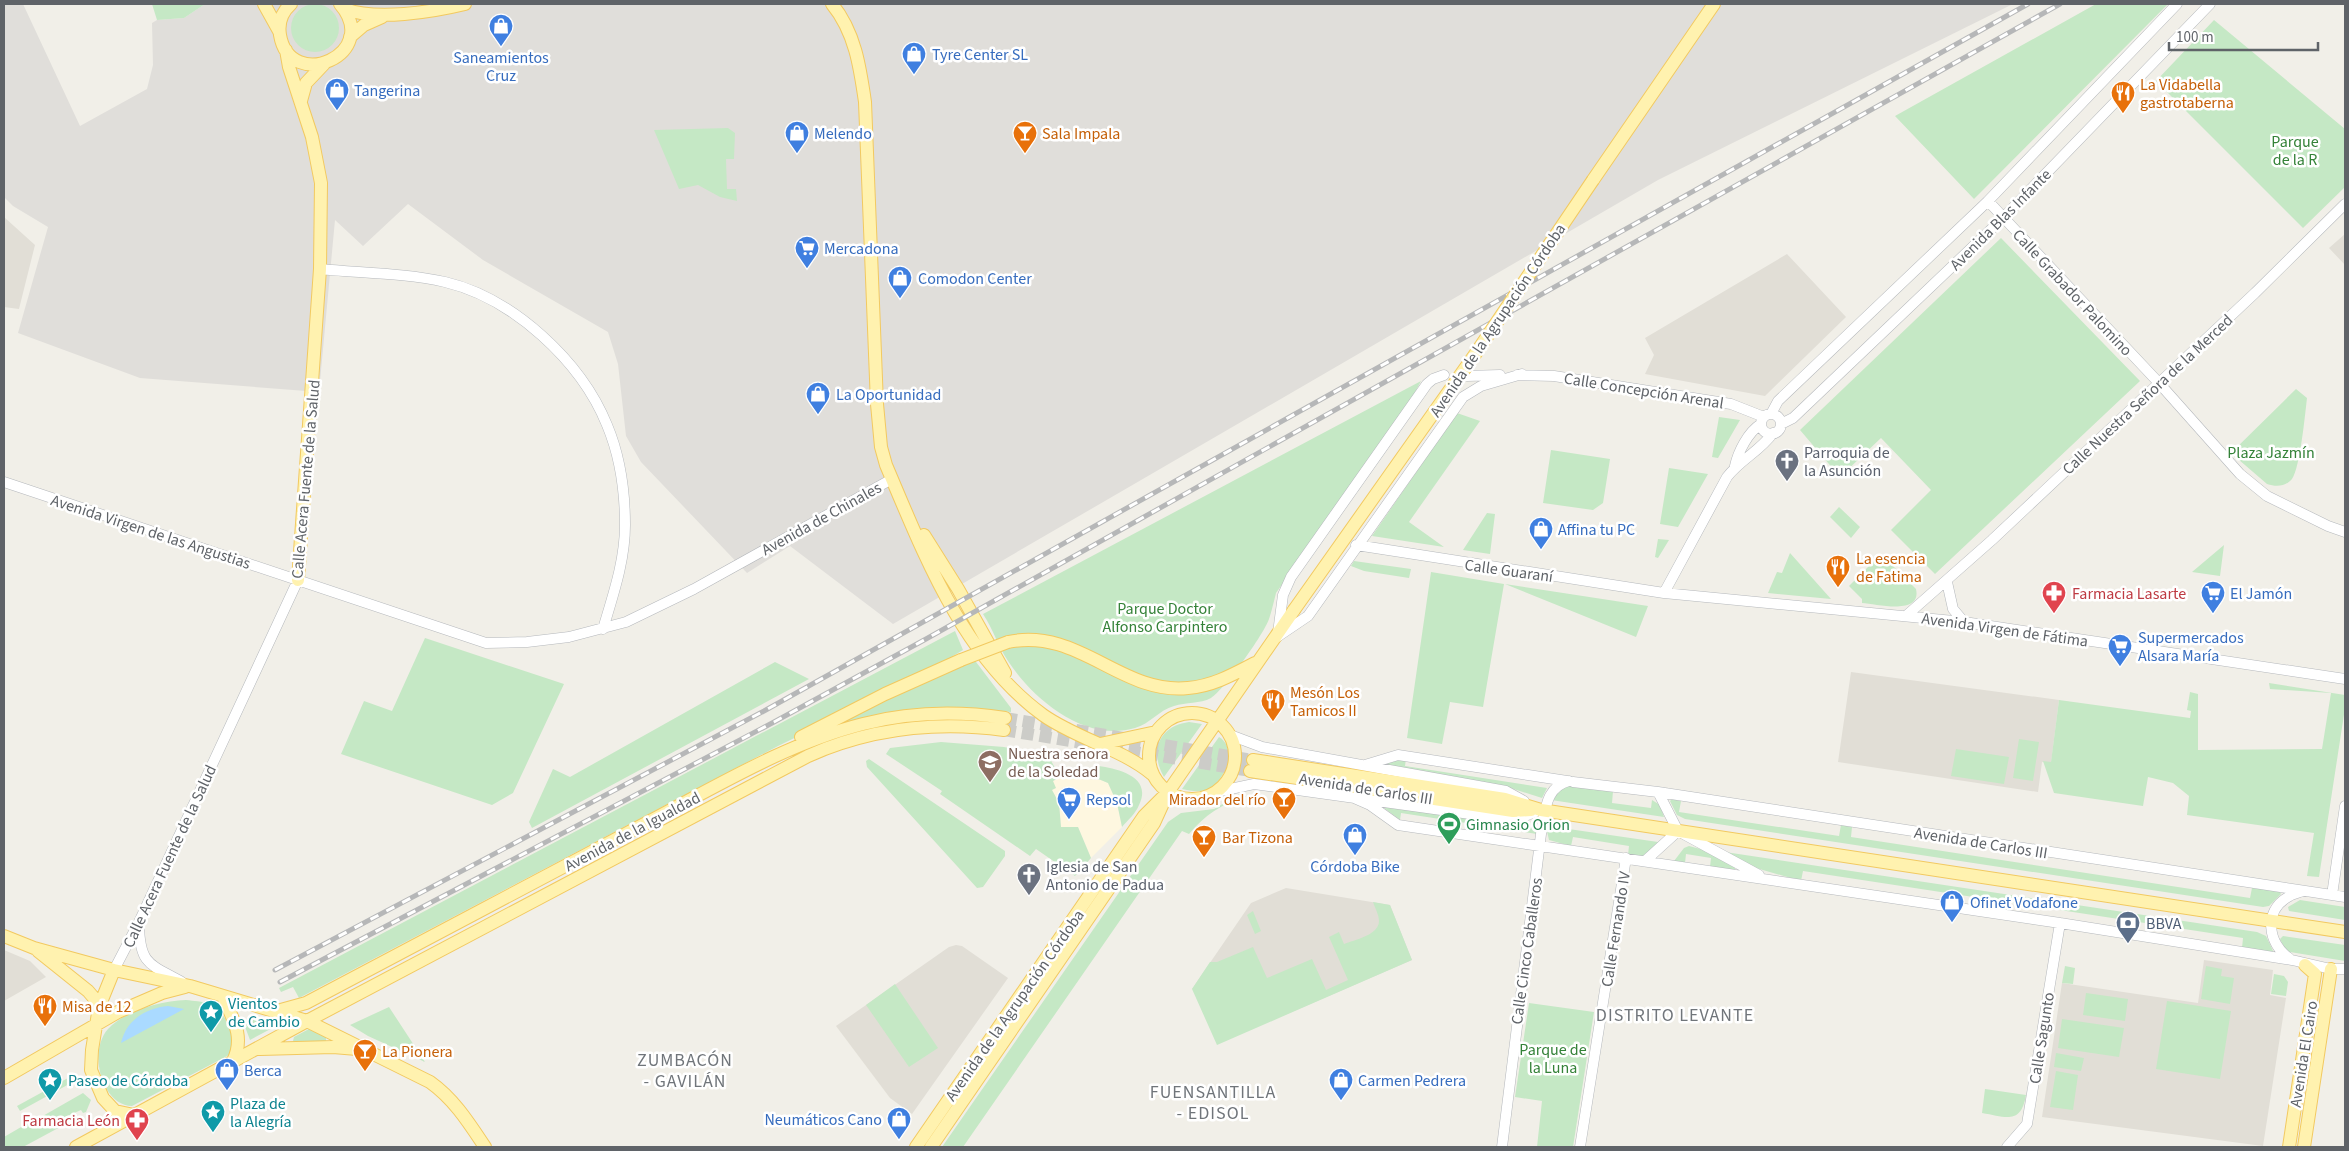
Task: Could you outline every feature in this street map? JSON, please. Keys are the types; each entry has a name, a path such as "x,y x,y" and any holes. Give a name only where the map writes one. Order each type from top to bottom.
{"main road":[{"path":"264,4 280,31"},
{"path":"280,31 283,14 291,4"},
{"path":"342,7 357,14 387,15 465,4"},
{"path":"832,4 849,33 859,60 865,102 878,419 881,447 892,479 902,501 958,589 1013,688 1052,721 1100,744 1152,774 1168,792 1180,798 1192,800 1205,798 1216,792 1230,778 1236,760 1235,747 1230,735 1217,721 1205,715 1192,713 1178,716 1166,722 1156,732 1149,753 1152,774"},
{"name":"Avenida de la Agrupación Córdoba","path":"931,1147 1154,823 1168,792 1476,353 1714,4"},
{"path":"342,7 349,18 350,37"},
{"path":"301,101 306,82 324,64 338,57 350,37 364,26 387,15"},
{"name":"Calle Acera Fuente de la Salud","path":"280,31 289,67 313,143 321,183 320,269 298,580"},
{"path":"286,50 298,61 315,65 324,64"},
{"path":"739,774 768,754 839,717 961,660 1008,642 1027,640 1068,646 1138,681 1166,688 1187,688 1208,684 1258,662"},
{"name":"Avenida de la Igualdad","path":"233,1062 741,790 822,750 866,736 905,728 1004,724 942,713 902,716 872,722 816,738 739,774 306,1003 277,1011"},
{"path":"1100,744 1156,732"},
{"name":"Avenida de Carlos III","path":"1252,765 1513,811 1543,810 2345,932"},
{"name":"Avenida de la Agrupación Córdoba","path":"916,1147 1144,816 1168,792"},
{"path":"4,936 34,948 114,970 190,986 307,1021 360,1049 430,1082 442,1091 456,1106 486,1147"},
{"path":"34,948 88,991 100,1005"},
{"name":"Avenida El Cairo","path":"2288,1147 2314,974 2305,965"},
{"name":"Avenida El Cairo","path":"2304,1147 2331,969"},
{"path":"114,970 100,1005 91,1070 100,1092 115,1111 134,1115"},
{"path":"4,1078 140,1001 190,986"},
{"path":"76,1147 233,1062 238,1051 238,1033 235,1021 223,996"},
{"path":"258,1049 324,1047 360,1049"}],"street":[{"name":"Avenida Blas Infante","path":"1664,593 1727,477 1735,466 1738,455 1756,428 1778,401 1988,201 2177,4"},
{"name":"Avenida Blas Infante","path":"1781,424 1794,418 2004,218 2210,4"},
{"name":"Calle Grabador Palomino","path":"1988,201 2256,489 2298,512 2345,532"},
{"name":"Calle Nuestra Señora de la Merced","path":"1907,615 1947,582 2255,293 2345,204"},
{"path":"320,269 445,282 476,293 513,313 536,330 563,356 592,396 607,425 618,460 624,493 625,526 621,565 603,629"},
{"name":"Calle Concepción Arenal","path":"1522,374 1554,376 1731,404 1765,419"},
{"name":"Avenida de la Agrupación Córdoba","path":"1468,376 1522,374"},
{"name":"Avenida de la Agrupación Córdoba","path":"1275,637 1308,616 1356,545 1463,397 1481,386 1522,374"},
{"name":"Avenida de la Agrupación Córdoba","path":"1275,637 1283,595 1291,577 1427,384 1433,378 1444,375"},
{"path":"1778,417 1781,424 1778,431 1773,433 1765,431 1765,419 1778,417"},
{"name":"Avenida Blas Infante","path":"1735,466 1746,460 1773,433"},
{"name":"Avenida de Chinales","path":"603,629 626,622 694,589 892,479"},
{"name":"Avenida Virgen de las Angustias","path":"4,482 486,643 527,642 569,637 603,629"},
{"name":"Calle Guaraní","path":"1356,545 1664,593"},
{"name":"Calle Acera Fuente de la Salud","path":"114,970 139,922 298,580"},
{"path":"1947,582 1953,609 1964,622"},
{"name":"Avenida Virgen de Fátima","path":"1664,593 1964,622 2345,679"},
{"name":"Avenida de Carlos III","path":"1230,735 1262,747 1506,791 1543,810"},
{"name":"Avenida de Carlos III","path":"1362,766 1398,755 1658,792 2345,897"},
{"path":"1540,844 1543,810 1551,791 1558,784 1571,781"},
{"name":"Avenida de Carlos III","path":"1216,792 1254,784 1499,818 1520,818 1543,810"},
{"path":"1645,861 1678,831 1658,792"},
{"name":"Avenida de Carlos III","path":"1354,798 1370,805 1398,824 2060,923 2292,960"},
{"path":"2332,895 2345,806"},
{"name":"Avenida de Carlos III","path":"1678,831 1766,879"},
{"name":"Calle Cinco Caballeros","path":"1502,1147 1540,844"},
{"name":"Calle Fernando IV","path":"1580,1147 1626,858"},
{"path":"2271,921 2274,911 2287,897 2304,890"},
{"name":"Avenida de Carlos III","path":"2271,921 2271,936 2274,945 2280,953 2305,965 2331,969 2345,968"},
{"path":"139,922 142,954 152,965 190,986"},
{"name":"Calle Sagunto","path":"2007,1147 2027,1124 2060,923"}],"shaded area":[{"path":"4,4 23,4 80,126 147,89 153,65 152,23 157,20 184,18 205,4 2013,4 1658,180 893,624 790,546 747,573 641,462 626,436 618,364 608,332 483,260 408,204 363,246 335,220 319,392 140,378 18,333 48,227 13,206 4,197"},
{"path":"4,217 35,245 19,309 4,307"},
{"path":"2345,234 2345,265 2329,248"},
{"path":"1787,254 1846,317 1765,396 1645,374 1654,355 1645,338"},
{"path":"1851,672 2059,700 2051,763 2042,762 2038,792 1838,762"},
{"name":"Repsol","path":"1060,777 1101,780 1108,783 1117,803 1122,827 1091,858 1078,827 1061,828 1059,803 1052,790 1053,781"},
{"path":"1286,888 1390,905 1412,960 1280,1017 1192,989 1251,903"},
{"path":"962,946 1008,978 912,1114 890,1098 836,1026 949,947"},
{"path":"4,950 30,961 46,977 4,1001"},
{"path":"2204,960 2273,970 2270,995 2286,998 2263,1146 2042,1117 2062,983 2198,1003"}],"green space":[{"path":"152,4 205,4 184,18 157,20"},
{"path":"310,4 320,4 332,11 339,23 339,33 332,45 320,52 310,52 302,48 295,41 291,33 291,23 295,15 302,8"},
{"path":"2096,4 2168,4 1974,199 1895,116"},
{"name":"Parque de la R","path":"2214,20 2345,129 2345,187 2303,228 2156,81"},
{"path":"728,128 735,133 734,159 726,159 727,189 736,189 737,201 720,197 698,185 679,189 654,130"},
{"path":"2001,238 2140,381 1935,574 1891,530 1931,490 1881,438 1840,477 1800,430"},
{"name":"Parque Doctor Alfonso Carpintero","path":"1421,381 1406,409 1276,593 1266,626 1252,648 1225,684 1211,698 1169,708 1135,728 1116,731 1098,729 1079,723 1046,703 1031,690 1008,661 983,614"},
{"name":"Plaza Jazmín","path":"2296,389 2307,398 2302,441 2295,473 2286,484 2280,486 2270,485 2231,453"},
{"path":"1457,413 1480,421 1409,522 1444,547 1372,536"},
{"path":"1719,417 1740,420 1718,458 1712,457"},
{"path":"1551,450 1610,459 1603,503 1593,510 1543,503"},
{"path":"1669,468 1708,474 1678,527 1660,524"},
{"path":"1839,507 1860,527 1851,538 1830,517"},
{"path":"1487,513 1495,514 1490,554 1463,550"},
{"path":"1658,539 1669,540 1658,558 1655,557"},
{"path":"2224,545 2220,576 2192,572"},
{"path":"1790,553 1831,599 1768,593 1777,572 1782,573"},
{"path":"1881,554 1916,589 1916,597 1912,603 1906,606 1887,606 1862,603 1862,599 1849,586"},
{"path":"1354,561 1411,569 1409,578 1364,571 1351,566"},
{"path":"1431,572 1504,584 1483,707 1450,702 1442,744 1407,738"},
{"path":"1505,584 1648,606 1636,637"},
{"path":"955,631 963,650 953,656 954,660 778,746 299,998 293,987 281,992 279,988"},
{"path":"425,638 564,684 513,793 492,805 341,754 364,701 392,711"},
{"path":"973,658 1011,708 1011,712 964,709 918,710 873,716 828,728"},
{"path":"775,662 809,679 532,828 529,822 553,769 570,777"},
{"path":"2269,683 2345,695 2345,708 2319,877 2307,876 2314,833 2187,815 2189,796 2173,783 2148,777 2143,806 2054,793 2043,761 2051,762 2059,700 2190,718 2191,711 2187,710 2190,692 2198,694 2198,750 2322,749 2331,693 2270,689"},
{"path":"1189,722 1202,724 1164,777 1157,758 1157,749 1160,741 1170,729 1179,724"},
{"path":"1219,737 1228,748 1227,764 1220,778 1215,784 1204,791 1182,789"},
{"path":"2019,739 2039,742 2033,781 2013,778"},
{"path":"941,742 1004,747 1049,757 1060,777 1053,781 1056,788 1052,790 1059,803 1061,827 1078,827 1091,858 1075,876 1036,849 1030,856 940,794 942,791 886,754 890,748"},
{"path":"1956,749 2009,757 2004,784 1951,776"},
{"path":"869,759 1005,851 1005,856 983,887 977,888 867,767 866,761"},
{"path":"1406,759 1405,766 1547,788 1542,798 1501,785 1379,765"},
{"path":"1099,766 1115,769 1131,776 1141,787 1142,795 1138,808 1122,827 1117,803 1108,783 1096,778"},
{"path":"1570,785 1613,791 1612,803 1651,808 1652,800 1660,805 1664,817 1551,800 1560,790"},
{"path":"1243,792 1246,797 1214,811 1189,834 1182,831 963,1147 942,1147 1168,822 1181,813 1214,809"},
{"path":"1672,799 1681,801 1679,812 1839,836 1841,825 1852,827 1851,837 2250,898 2252,888 2279,891 2281,894 2269,906 2263,907 1685,819 1677,815 1670,801"},
{"path":"1380,805 1507,824 1536,824 1537,834 1401,813 1400,820"},
{"path":"1546,827 1658,842 1659,844 1642,857 1628,855 1629,846 1573,837 1571,846 1549,840"},
{"path":"1689,846 1704,850 1735,867 1735,870 1710,867 1711,858 1686,854 1685,863 1674,861 1684,848"},
{"path":"1725,852 2257,932 2266,936 2274,953 2242,948 2243,938 1803,871 1801,881 1756,868"},
{"path":"2300,900 2345,907 2345,920 2289,911 2288,907"},
{"path":"1373,902 1390,905 1412,960 1217,1045 1192,989 1210,962 1217,962 1253,947 1267,978 1312,959 1326,990 1348,980 1329,937 1339,932 1344,944 1375,930 1379,921"},
{"path":"1253,911 1261,931 1255,934 1247,915"},
{"path":"2283,936 2345,945 2345,961 2290,952 2285,949 2280,939"},
{"path":"2065,966 2075,968 2073,984 2062,983"},
{"path":"2206,966 2222,969 2221,976 2234,978 2230,1004 2201,999"},
{"path":"2274,974 2284,976 2288,982 2286,996 2271,994"},
{"path":"895,984 938,1048 909,1067 866,1005"},
{"path":"2086,993 2128,999 2125,1021 2083,1015"},
{"path":"186,1000 209,1004 221,1013 232,1033 232,1048 229,1055 132,1106 121,1103 112,1097 101,1075 99,1063 99,1050 102,1039 108,1029 115,1022 144,1008 166,1002"},
{"path":"2167,1001 2231,1011 2220,1079 2156,1069"},
{"name":"Parque de la Luna","path":"1529,1003 1594,1012 1573,1147 1537,1147 1542,1101 1515,1097"},
{"path":"389,1007 425,1062 368,1036 350,1025"},
{"path":"258,1017 280,1024 250,1040 244,1024"},
{"path":"2062,1019 2124,1028 2119,1057 2058,1048"},
{"path":"309,1029 326,1037 326,1043 295,1043 293,1041 294,1037"},
{"path":"2056,1053 2084,1058 2081,1071 2054,1067"},
{"path":"2056,1071 2078,1075 2073,1110 2050,1107"},
{"path":"68,1078 71,1083 20,1111 17,1106"},
{"path":"1985,1089 2026,1095 2024,1105 2016,1115 2011,1117 1982,1113"},
{"path":"83,1093 91,1100 86,1112 83,1113 81,1110 65,1117 34,1121"},
{"path":"28,1123 62,1126 23,1147 4,1147 4,1137"}],"water":[{"path":"168,1006 184,1009 121,1043 127,1028 138,1017 152,1009"}],"tunnel":[{"path":"1005,718 1253,760"},
{"path":"1004,730 1250,771"}],"railway":[{"path":"275,970 764,711 2028,4"},
{"path":"280,982 774,722 926,639 2060,4"}],"place":[{"name":"Saneamientos Cruz","path":"501,47"},
{"name":"Tyre Center SL","path":"914,75"},
{"name":"Tangerina","path":"337,111"},
{"name":"La Vidabella gastrotaberna","path":"2123,114"},
{"name":"Melendo","path":"797,154"},
{"name":"Sala Impala","path":"1025,154"},
{"name":"Mercadona","path":"807,269"},
{"name":"Comodon Center","path":"900,299"},
{"name":"La Oportunidad","path":"818,415"},
{"name":"Parroquia de la Asunción","path":"1787,482"},
{"name":"Affina tu PC","path":"1541,550"},
{"name":"La esencia de Fatima","path":"1838,588"},
{"name":"Farmacia Lasarte","path":"2054,614"},
{"name":"El Jamón","path":"2213,614"},
{"name":"Supermercados Alsara María","path":"2120,667"},
{"name":"Mesón Los Tamicos II","path":"1273,722"},
{"name":"Nuestra señora de la Soledad","path":"990,783"},
{"name":"Repsol","path":"1069,820"},
{"name":"Mirador del río","path":"1284,820"},
{"name":"Gimnasio Orion","path":"1449,845"},
{"name":"Córdoba Bike","path":"1355,856"},
{"name":"Bar Tizona","path":"1204,858"},
{"name":"Iglesia de San Antonio de Padua","path":"1029,896"},
{"name":"Ofinet Vodafone","path":"1952,923"},
{"name":"BBVA","path":"2128,944"},
{"name":"Misa de 12","path":"45,1027"},
{"name":"Vientos de Cambio","path":"211,1033"},
{"name":"La Pionera","path":"365,1072"},
{"name":"Berca","path":"227,1091"},
{"name":"Paseo de Córdoba","path":"50,1101"},
{"name":"Carmen Pedrera","path":"1341,1101"},
{"name":"Plaza de la Alegría","path":"213,1133"},
{"name":"Neumáticos Cano","path":"899,1140"},
{"name":"Farmacia León","path":"137,1141"}],"district":[{"name":"DISTRITO LEVANTE","path":"1675,1015"},
{"name":"ZUMBACÓN - GAVILÁN","path":"685,1070"},
{"name":"FUENSANTILLA - EDISOL","path":"1213,1102"}]}
